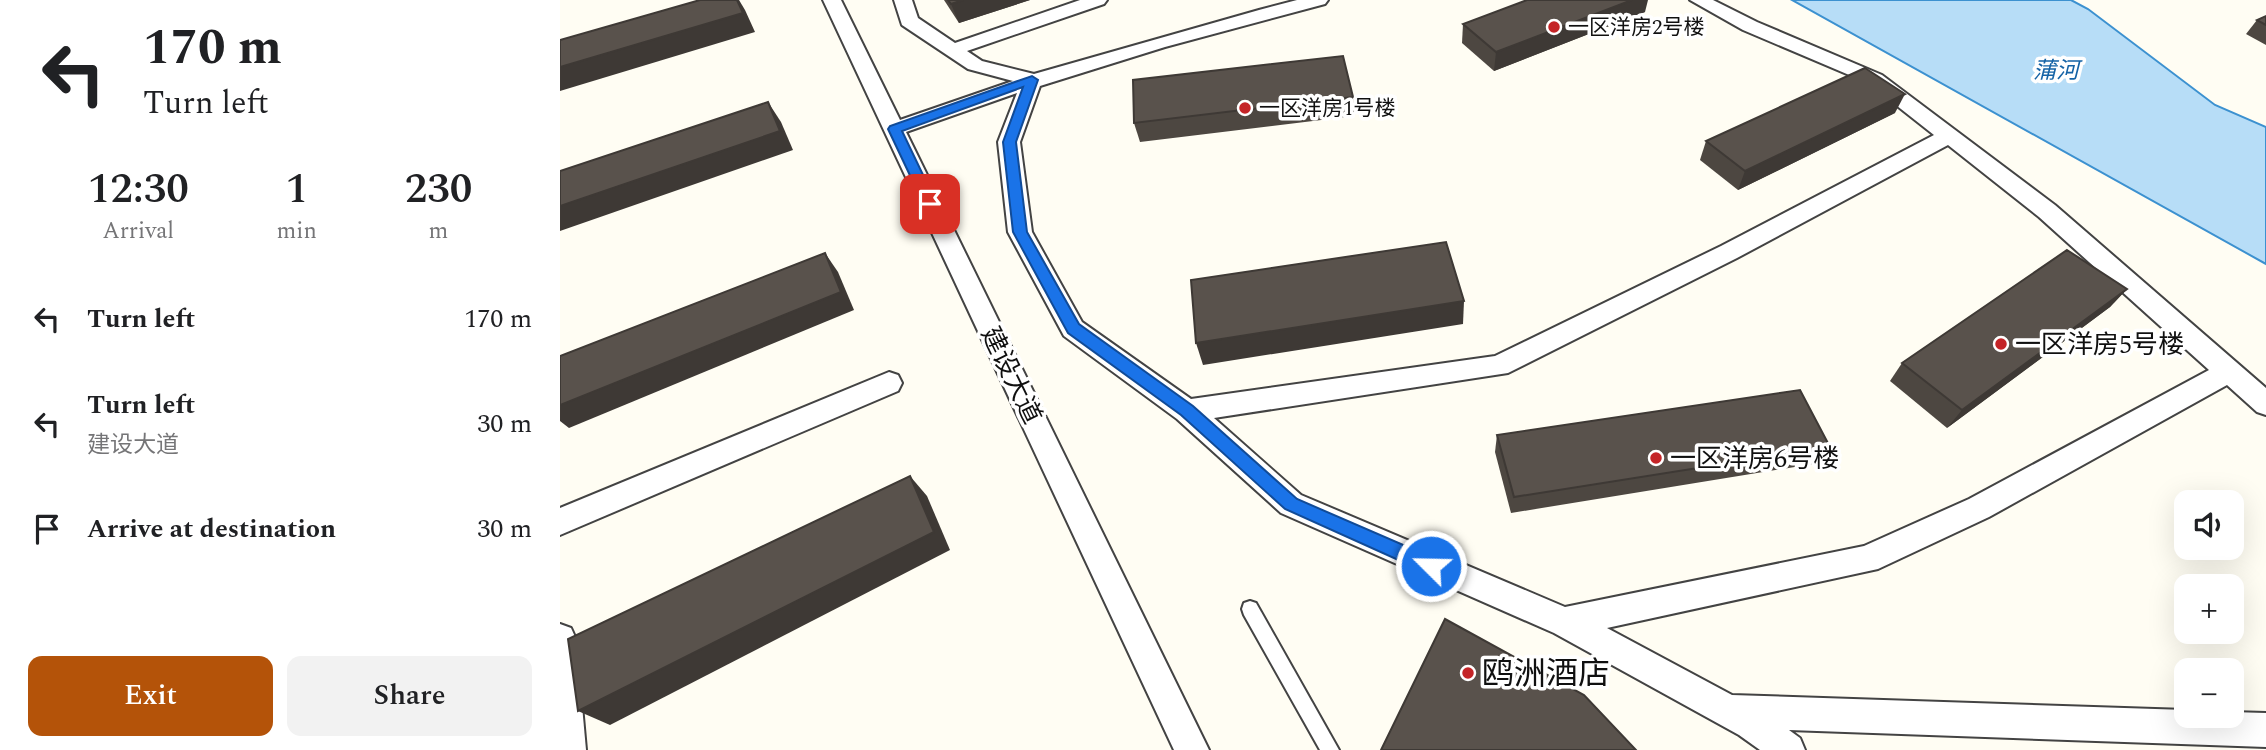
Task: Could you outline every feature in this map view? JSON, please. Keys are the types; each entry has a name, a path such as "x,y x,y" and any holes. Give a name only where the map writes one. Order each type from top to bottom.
{"street":[{"name":"建设大道","path":"832,0 1192,750"},
{"path":"903,0 909,21 975,65 1032,80"},
{"path":"952,50 1098,0"},
{"path":"894,129 1032,80 1216,25 1319,0"},
{"path":"1699,0 1750,26 1875,79 2047,211 2266,404"},
{"path":"1032,80 1009,142 1020,232 1073,328 1187,411 1291,504 1565,622 1730,711 1788,750"},
{"path":"1187,411 1499,366 1729,252 1949,136"},
{"path":"1565,622 1867,559 1979,508 2228,372"},
{"path":"560,522 889,383"},
{"path":"560,639 569,750"},
{"path":"1730,711 2266,730"}],"lane":[{"path":"1250,609 1331,750"}],"water":[{"name":"蒲河","path":"1792,0 2071,0 2088,9 2215,105 2266,127 2266,264"}],"building":[{"path":"700,0 737,0 743,13 560,67 560,40"},
{"path":"1527,0 1632,0 1496,52 1463,24"},
{"path":"2266,16 2266,25 2257,20"},
{"path":"1343,56 1353,97 1134,123 1133,80"},
{"path":"1865,68 1905,94 1745,171 1706,141"},
{"path":"768,102 780,131 560,206 560,171"},
{"path":"1446,242 1464,301 1196,343 1191,280"},
{"name":"一区洋房5号楼","path":"2067,250 2127,289 1962,410 1902,363"},
{"path":"825,253 841,292 560,405 560,356"},
{"name":"一区洋房6号楼","path":"1800,390 1830,447 1514,497 1497,435"},
{"path":"910,476 934,532 578,711 568,639"},
{"name":"鸥洲酒店","path":"1445,619 1584,695 1636,750 1381,750"}],"place":[{"name":"一区洋房2号楼","path":"1554,27"},
{"name":"一区洋房1号楼","path":"1245,108"},
{"name":"一区洋房5号楼","path":"2001,344"},
{"name":"一区洋房6号楼","path":"1656,458"},
{"name":"鸥洲酒店","path":"1468,673"}],"route":[{"path":"930,204 894,129 1032,80 1009,142 1020,232 1073,328 1187,411 1291,504 1431,566"}]}
